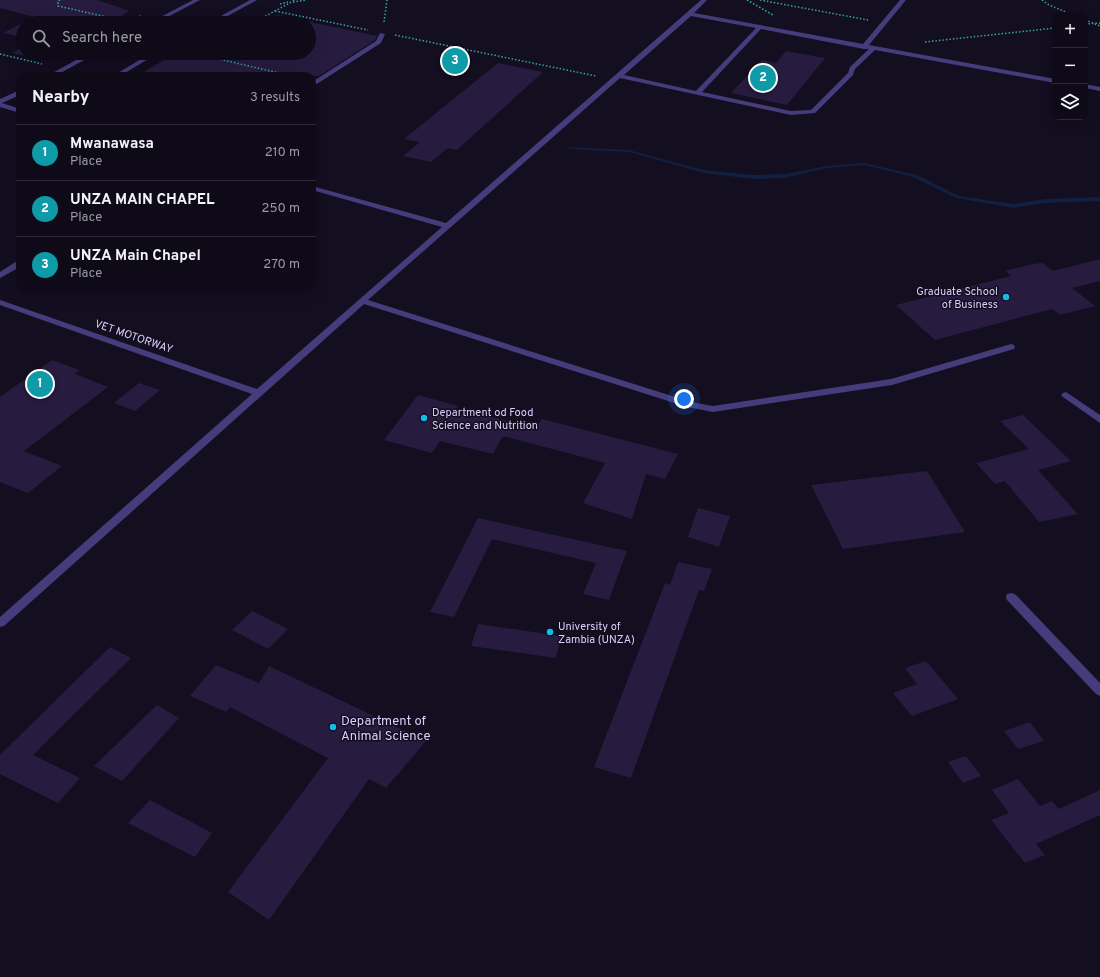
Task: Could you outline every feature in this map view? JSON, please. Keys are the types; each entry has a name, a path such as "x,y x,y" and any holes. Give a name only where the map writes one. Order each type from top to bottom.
{"street":[{"path":"166,16 197,0"},
{"path":"224,16 254,0"},
{"path":"0,623 446,226 617,78 704,0"},
{"path":"864,46 903,0"},
{"path":"690,14 1052,80"},
{"path":"697,93 760,27"},
{"path":"316,82 379,42 383,34"},
{"path":"617,78 791,113 813,112 851,74 852,68 873,48"},
{"path":"58,72 81,60"},
{"path":"123,72 143,60"},
{"path":"1088,87 1100,89"},
{"path":"0,102 16,94"},
{"path":"0,105 16,110"},
{"path":"316,189 446,226"},
{"path":"0,276 16,265"},
{"path":"362,301 690,405 713,409 892,382 1011,347"},
{"name":"VET MOTORWAY","path":"0,302 259,393"},
{"path":"1066,395 1100,420"},
{"path":"1011,597 1100,691"}],"path":[{"path":"60,0 58,1 58,6 102,16"},
{"path":"265,16 295,0"},
{"path":"280,4 307,0"},
{"path":"383,34 387,0"},
{"path":"760,0 884,23"},
{"path":"1042,0 1049,5 1066,12"},
{"path":"274,11 298,16"},
{"path":"316,20 617,78"},
{"path":"1088,21 1100,26"},
{"path":"1088,24 1100,23"},
{"path":"920,43 1052,28"},
{"path":"0,54 16,58"},
{"path":"225,60 275,72"}],"building":[{"path":"0,0 97,0 130,11 121,16 30,16 0,8"},
{"path":"316,23 377,36 375,40 319,76 316,76 316,72 144,72 164,60 316,60"},
{"path":"16,26 16,36 3,33"},
{"path":"786,51 825,58 787,105 731,93 762,60 776,63"},
{"path":"498,63 543,72 457,150 448,148 431,162 403,156 420,142 404,139"},
{"name":"Graduate School of Business","path":"1100,259 1100,281 1072,288 1095,306 1060,315 1052,309 935,340 896,305 1011,276 1005,271 1033,264 1042,263 1053,271"},
{"path":"52,360 79,370 75,374 108,387 24,451 62,466 28,493 0,482 0,397"},
{"path":"139,383 160,390 135,411 114,403"},
{"path":"418,395 458,406 456,409 536,427 542,419 678,454 665,479 646,474 632,519 583,503 605,463 507,437 502,437 493,454 440,441 432,453 384,440"},
{"path":"1023,415 1071,461 1038,470 1078,514 1039,522 1005,481 995,484 976,463 1029,449 1000,421"},
{"path":"927,471 965,532 843,549 811,485"},
{"path":"698,508 730,516 719,547 688,537"},
{"path":"478,518 627,551 609,600 583,594 596,563 492,539 454,617 430,612"},
{"path":"678,562 712,569 704,591 699,590 631,778 594,767 665,583 670,585"},
{"path":"252,611 288,629 268,649 232,630"},
{"path":"478,624 561,636 556,658 471,646"},
{"path":"110,647 131,658 33,755 80,778 58,803 0,774 0,755"},
{"path":"926,661 958,699 912,716 893,693 917,684 905,668"},
{"path":"216,665 259,683 269,666 426,741 386,788 369,779 269,920 228,892 328,758 230,707 226,712 190,696"},
{"path":"157,705 179,718 122,781 94,766"},
{"path":"1030,722 1044,741 1018,749 1004,731"},
{"path":"966,756 981,776 963,783 948,762"},
{"path":"1018,779 1040,806 1052,801 1059,809 1100,790 1100,815 1036,844 1045,855 1025,863 991,820 1009,813 992,790"},
{"path":"150,800 212,833 195,857 128,823"}],"waterway":[{"path":"570,148 629,151 704,171 753,177 785,176 826,167 864,164 915,176 958,197 1013,206 1045,201 1100,199"}],"place":[{"name":"UNZA Main Chapel","path":"455,61"},
{"name":"UNZA MAIN CHAPEL","path":"763,78"},
{"name":"Graduate School of Business","path":"1006,297"},
{"name":"Mwanawasa","path":"40,384"},
{"name":"Department od Food Science and Nutrition","path":"424,418"},
{"name":"University of Zambia (UNZA)","path":"550,632"},
{"name":"Department of Animal Science","path":"333,727"}]}
